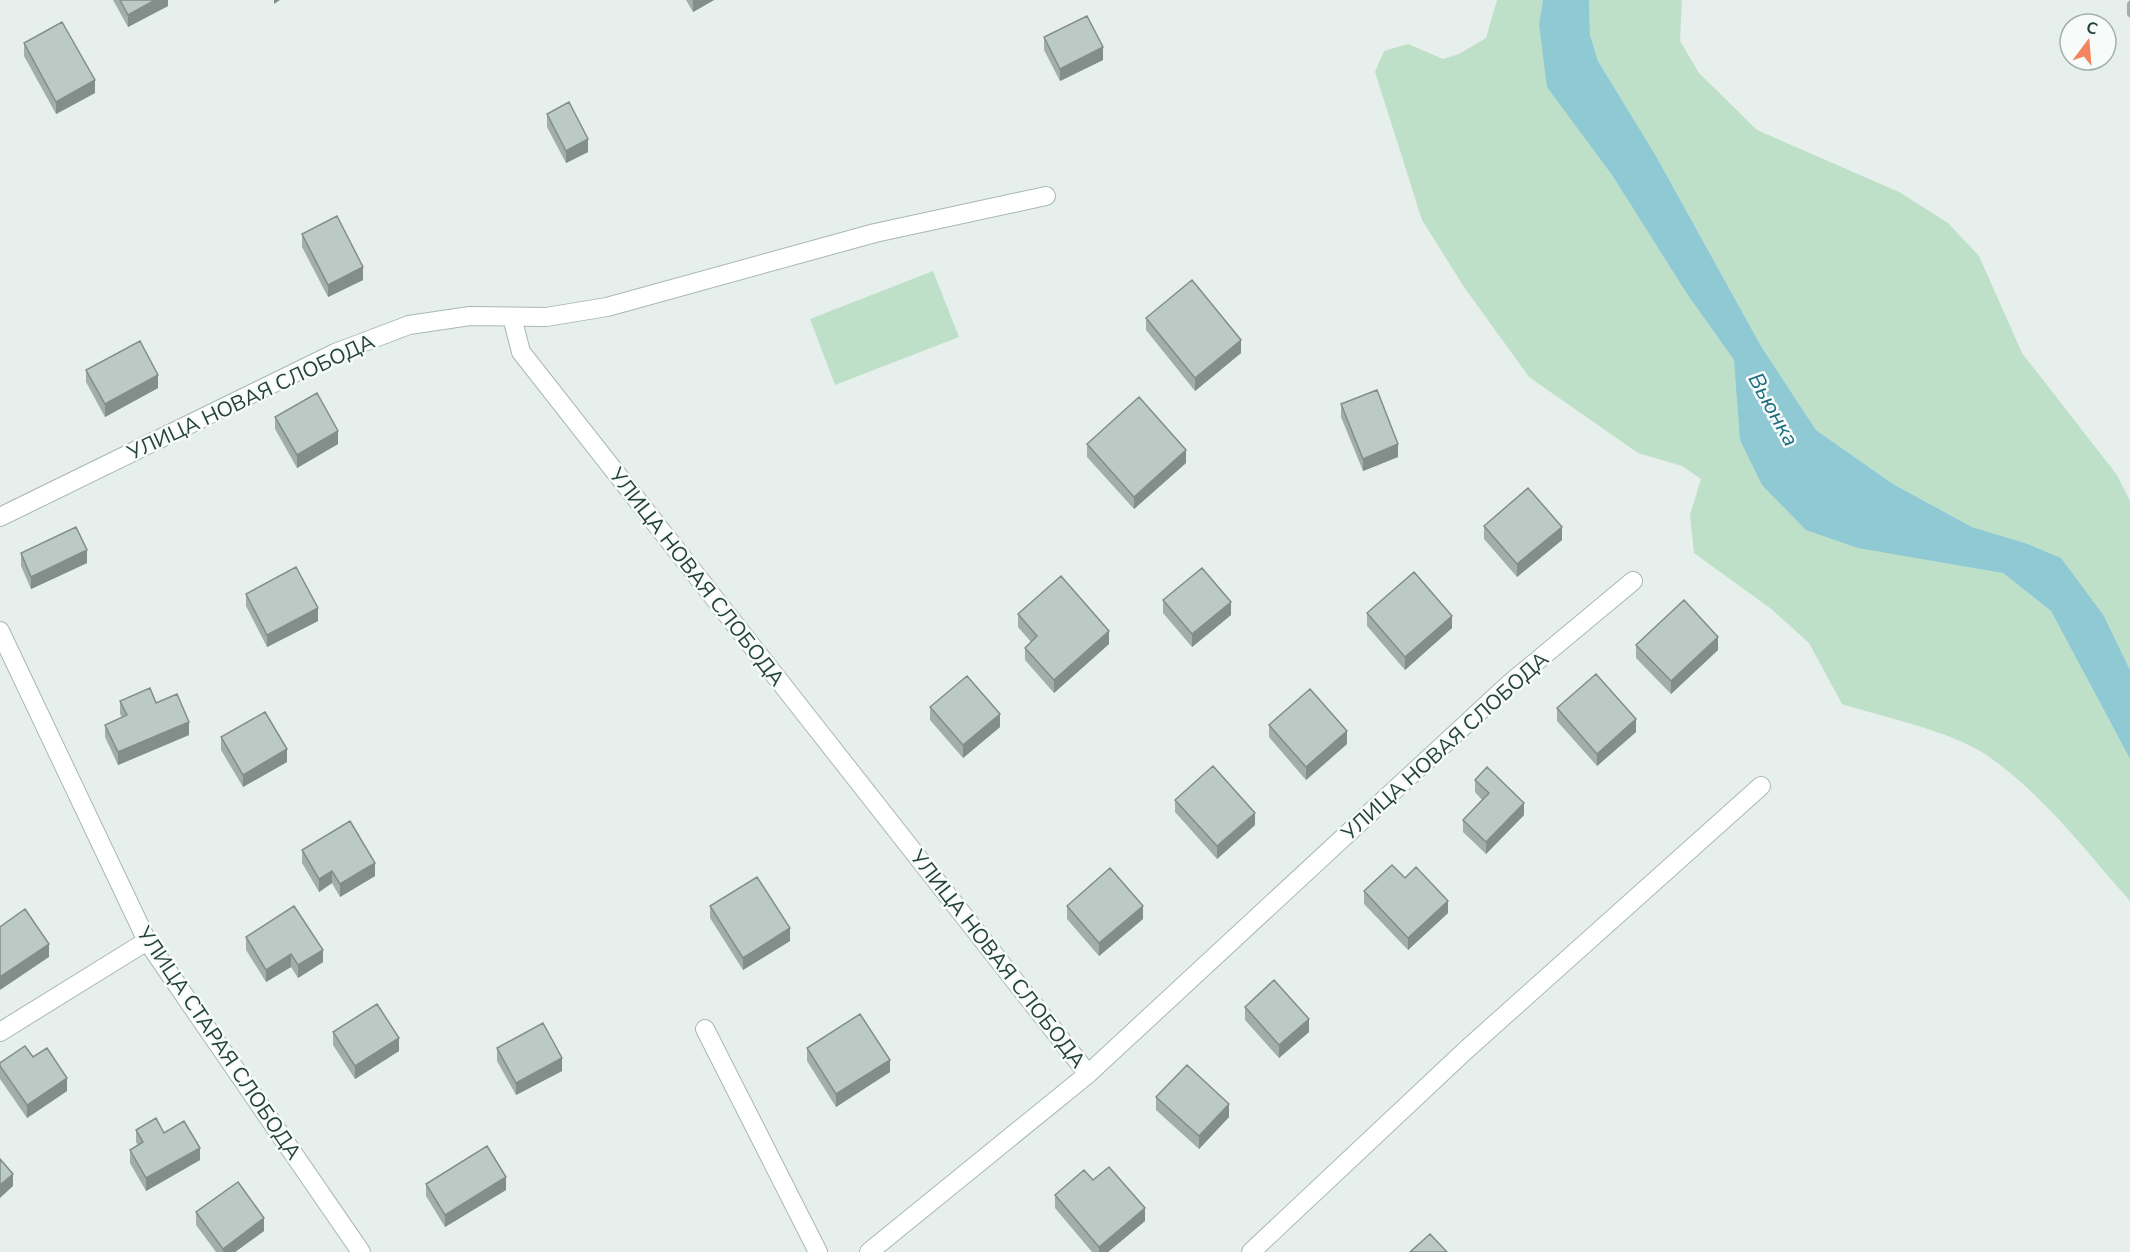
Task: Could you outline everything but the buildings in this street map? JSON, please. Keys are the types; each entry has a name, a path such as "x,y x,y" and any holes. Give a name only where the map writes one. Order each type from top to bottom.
{"street":[{"name":"УЛИЦА НОВАЯ СЛОБОДА","path":"0,517 335,353 409,325 470,316 546,317 607,307 875,233 1046,196"},
{"name":"УЛИЦА НОВАЯ СЛОБОДА","path":"512,317 521,352 1088,1074 1509,685 1633,581"},
{"name":"УЛИЦА СТАРАЯ СЛОБОДА","path":"0,631 147,941 361,1252"},
{"path":"1251,1252 1466,1050 1761,786"},
{"path":"0,1032 147,941"},
{"path":"705,1029 818,1252"},
{"path":"869,1252 1088,1074"}],"green space":[{"path":"1497,0 1543,0 1539,24 1612,175 1687,294 1734,360 1739,395 1952,562 2003,573 2051,611 2130,759 2130,901 2044,804 2006,769 1985,754 1954,738 1842,704 1809,643 1770,608 1694,553 1690,515 1701,479 1682,466 1638,453 1529,377 1464,287 1422,220 1375,72 1384,51 1408,44 1443,59 1459,54 1486,38"},
{"path":"1589,0 1682,0 1680,41 1699,73 1757,130 1899,192 1948,223 1979,256 2022,353 2117,475 2130,501 2130,670 2104,616 2025,543 1972,527 1893,484 1816,430 1761,346 1656,156 1598,61 1590,35"},
{"path":"933,271 959,337 835,385 810,319"}],"water":[{"name":"Вьюнка","path":"1543,0 1589,0 1590,35 1598,61 1656,156 1761,346 1816,430 1893,484 1972,527 2025,543 2061,558 2104,616 2130,670 2130,759 2051,611 2003,573 1858,548 1806,530 1762,485 1740,440 1734,360 1687,294 1612,175 1547,87 1539,24"}]}
